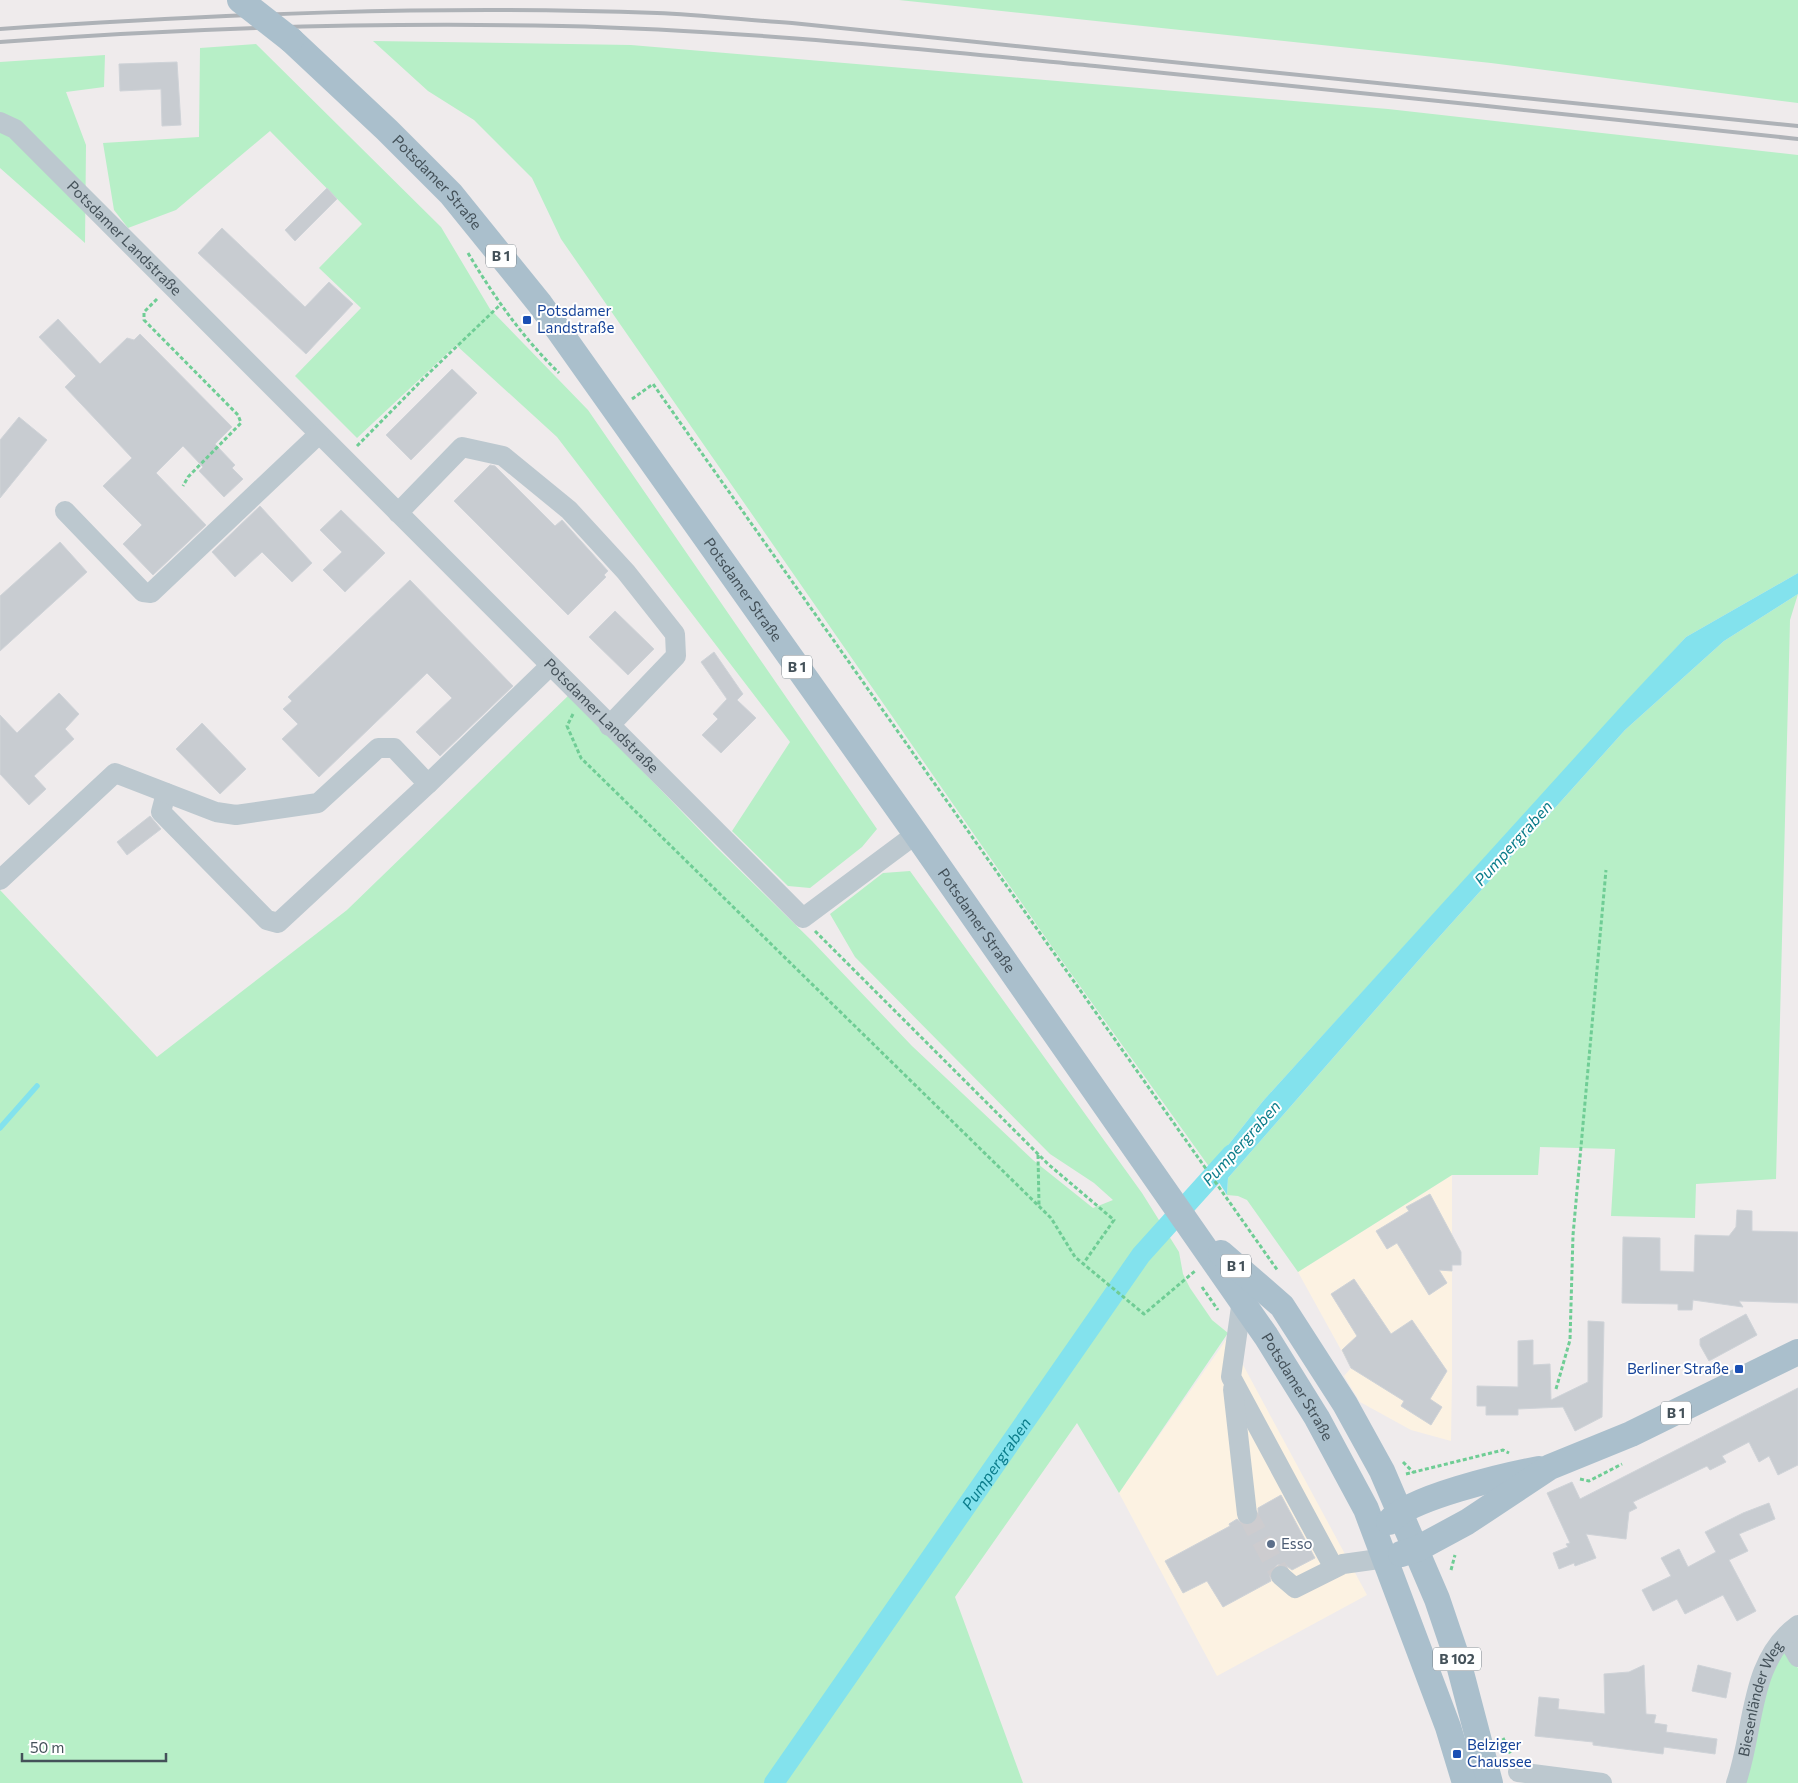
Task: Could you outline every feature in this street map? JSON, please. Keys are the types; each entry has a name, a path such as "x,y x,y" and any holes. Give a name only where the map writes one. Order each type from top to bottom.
{"main road":[{"name":"Potsdamer Straße","path":"240,0 291,40 451,194 540,304 916,834 1242,1300 1317,1418 1350,1476 1382,1549"},
{"name":"Potsdamer Straße","path":"1190,1226 1282,1306 1344,1404 1382,1471 1400,1510"},
{"name":"B 1","path":"1382,1549 1417,1548 1467,1522 1550,1467 1632,1434 1798,1352"},
{"name":"B 1","path":"1400,1510 1503,1475 1550,1467"},
{"name":"B 102","path":"1400,1510 1417,1548 1458,1661 1490,1783"},
{"path":"1382,1549 1388,1523 1400,1510"},
{"name":"B 102","path":"1382,1549 1448,1728 1465,1783"}],"street":[{"name":"Potsdamer Landstraße","path":"0,122 15,129 802,918"},
{"path":"65,511 143,592 151,593 319,434"},
{"path":"398,513 462,447 503,456 569,510 626,572 676,634 676,656 609,726"},
{"path":"166,793 161,812 267,920 278,923 428,784 550,667"},
{"path":"0,880 115,773 216,812 236,815 318,803 378,748 394,748 428,784"},
{"path":"802,918 916,834"},
{"path":"1242,1300 1231,1377 1247,1514"},
{"path":"1231,1377 1334,1568"},
{"path":"1281,1576 1295,1588 1334,1568 1382,1549"},
{"path":"1792,1630 1798,1657"},
{"name":"Biesenländer Weg","path":"1736,1783 1742,1768 1761,1675 1774,1650 1792,1630"},
{"path":"1518,1772 1602,1783"}],"path":[{"path":"170,286 144,312 144,320 238,415 241,423 188,478 183,486"},
{"path":"344,459 429,372 501,304 543,357 562,375"},
{"path":"653,384 1229,1199"},
{"path":"581,698 567,726 581,758 1051,1218 1075,1258 1144,1314 1195,1271"},
{"path":"1556,1389 1570,1340 1573,1235 1584,1139 1606,870"},
{"path":"802,918 1038,1154 1114,1220 1083,1264"},
{"path":"1038,1154 1039,1206"}],"shaded area":[{"path":"1452,1175 1451,1441 1411,1430 1360,1402 1344,1376 1351,1368 1298,1272"},
{"path":"1228,1337 1367,1595 1217,1676 1119,1493"}],"green space":[{"path":"899,0 1798,0 1798,103 1491,63"},
{"path":"373,41 631,45 1388,109 1798,155 1798,573 1686,637 1263,1101 1210,1168 1055,951 561,239 532,178 474,120 428,91"},
{"path":"256,44 441,227 490,309 588,410 877,829 862,847 810,888 788,886 732,831 790,742 557,437 456,345 357,438 295,376 361,308 319,268 362,224 270,131 176,210 128,228 114,210 103,143 199,137 200,48"},
{"path":"105,55 104,87 66,92 86,145 85,243 0,168 0,62"},
{"path":"1798,594 1790,620 1776,1179 1696,1184 1695,1218 1611,1216 1615,1149 1540,1147 1538,1175 1452,1175 1298,1272 1247,1200 1238,1196 1227,1195 1228,1178 1431,946 1625,730 1724,641"},
{"path":"569,695 716,847 812,941 912,1046 1033,1160 1093,1208 1113,1200 1094,1183 1050,1154 855,957 830,914 883,873 910,871 1142,1193 1179,1252 1183,1274 1190,1288 1212,1320 1228,1333 1119,1493 1077,1423 955,1597 1023,1783 0,1783 0,890 157,1057 347,910"},
{"path":"1780,1653 1785,1653 1798,1668 1798,1783 1743,1783 1766,1679"}],"water":[{"path":"1798,573 1798,594 1724,641 1625,730 1431,946 1228,1178 1227,1195 1210,1168 1263,1101 1626,701 1686,637"}],"building":[{"path":"177,62 181,125 162,126 161,89 120,91 119,64"},
{"path":"327,188 337,199 295,241 285,230"},
{"path":"222,228 305,307 329,282 353,304 306,354 198,253"},
{"path":"58,319 100,364 127,338 134,340 140,334 232,427 215,444 235,465 232,468 243,479 224,497 199,471 203,467 183,446 156,473 206,525 153,575 123,544 142,525 103,486 132,458 65,387 76,376 39,337"},
{"path":"452,369 477,393 411,460 386,435"},
{"path":"19,417 47,440 0,498 0,440"},
{"path":"490,465 495,466 555,526 562,520 608,571 604,575 606,577 568,615 454,501"},
{"path":"260,506 312,563 292,582 262,552 235,577 212,552"},
{"path":"341,510 385,553 345,592 323,570 342,552 320,530"},
{"path":"60,542 87,572 0,651 0,596"},
{"path":"410,580 513,686 440,756 416,732 452,698 427,673 319,777 282,739 298,724 283,709 292,701 288,697"},
{"path":"615,611 654,649 628,675 589,637"},
{"path":"714,652 743,694 737,700 756,718 721,753 702,735 718,719 713,714 727,699 701,662"},
{"path":"59,693 79,714 65,729 74,739 34,776 46,789 29,805 0,774 0,715 17,733"},
{"path":"202,723 246,769 220,794 176,749"},
{"path":"150,816 161,829 127,855 117,842"},
{"path":"1430,1194 1461,1252 1461,1265 1452,1265 1452,1271 1439,1270 1447,1283 1429,1295 1397,1243 1387,1249 1376,1231 1409,1211 1406,1207"},
{"path":"1737,1210 1752,1211 1752,1231 1798,1232 1798,1303 1739,1301 1743,1307 1693,1300 1692,1310 1678,1310 1678,1304 1622,1303 1623,1237 1660,1238 1660,1271 1694,1272 1695,1235 1729,1236 1736,1227"},
{"path":"1354,1279 1391,1334 1412,1320 1447,1371 1430,1399 1442,1407 1431,1425 1401,1406 1404,1401 1351,1368 1342,1350 1357,1336 1331,1294"},
{"path":"1746,1314 1757,1335 1709,1361 1700,1345 1700,1339"},
{"path":"1588,1321 1604,1322 1602,1417 1575,1431 1563,1407 1518,1409 1518,1415 1486,1415 1486,1406 1477,1406 1477,1386 1518,1387 1518,1341 1533,1340 1533,1365 1550,1364 1551,1400 1588,1382"},
{"path":"1798,1388 1798,1465 1778,1475 1769,1456 1759,1462 1749,1442 1722,1456 1726,1462 1710,1470 1707,1466 1633,1502 1637,1508 1629,1512 1626,1539 1586,1534 1596,1558 1575,1566 1574,1563 1559,1569 1553,1553 1568,1547 1566,1544 1570,1543 1547,1493 1572,1482 1580,1499"},
{"path":"1281,1495 1315,1558 1292,1570 1284,1564 1277,1565 1269,1573 1271,1581 1223,1607 1207,1581 1183,1593 1165,1561 1230,1526 1229,1524 1237,1519 1243,1525 1254,1524 1258,1518 1258,1508"},
{"path":"1769,1503 1775,1519 1739,1534 1748,1551 1729,1560 1756,1611 1737,1621 1723,1595 1685,1614 1677,1599 1653,1611 1642,1590 1671,1576 1661,1558 1679,1549 1688,1567 1716,1552 1705,1532 1743,1513"},
{"path":"1644,1665 1646,1714 1656,1715 1654,1723 1667,1725 1666,1732 1717,1739 1715,1754 1664,1747 1663,1754 1593,1745 1593,1742 1535,1736 1539,1697 1559,1699 1558,1709 1605,1714 1604,1674 1629,1672"},
{"path":"1698,1665 1731,1673 1726,1698 1692,1691"}],"waterway":[{"path":"0,1128 37,1086"},
{"name":"Pumpergraben","path":"774,1783 1141,1255 1232,1154"}],"tunnel":[{"path":"1247,1514 1281,1576"}],"railway":[{"path":"0,29 328,12 493,10 674,14 792,23 1798,126"},
{"path":"0,42 140,33 281,27 492,25 629,28 762,36 962,53 1798,139"}],"place":[{"name":"Potsdamer Landstraße","path":"527,320"},
{"name":"Berliner Straße","path":"1739,1369"},
{"name":"Esso","path":"1271,1544"},
{"name":"Belziger Chaussee","path":"1457,1754"}]}
